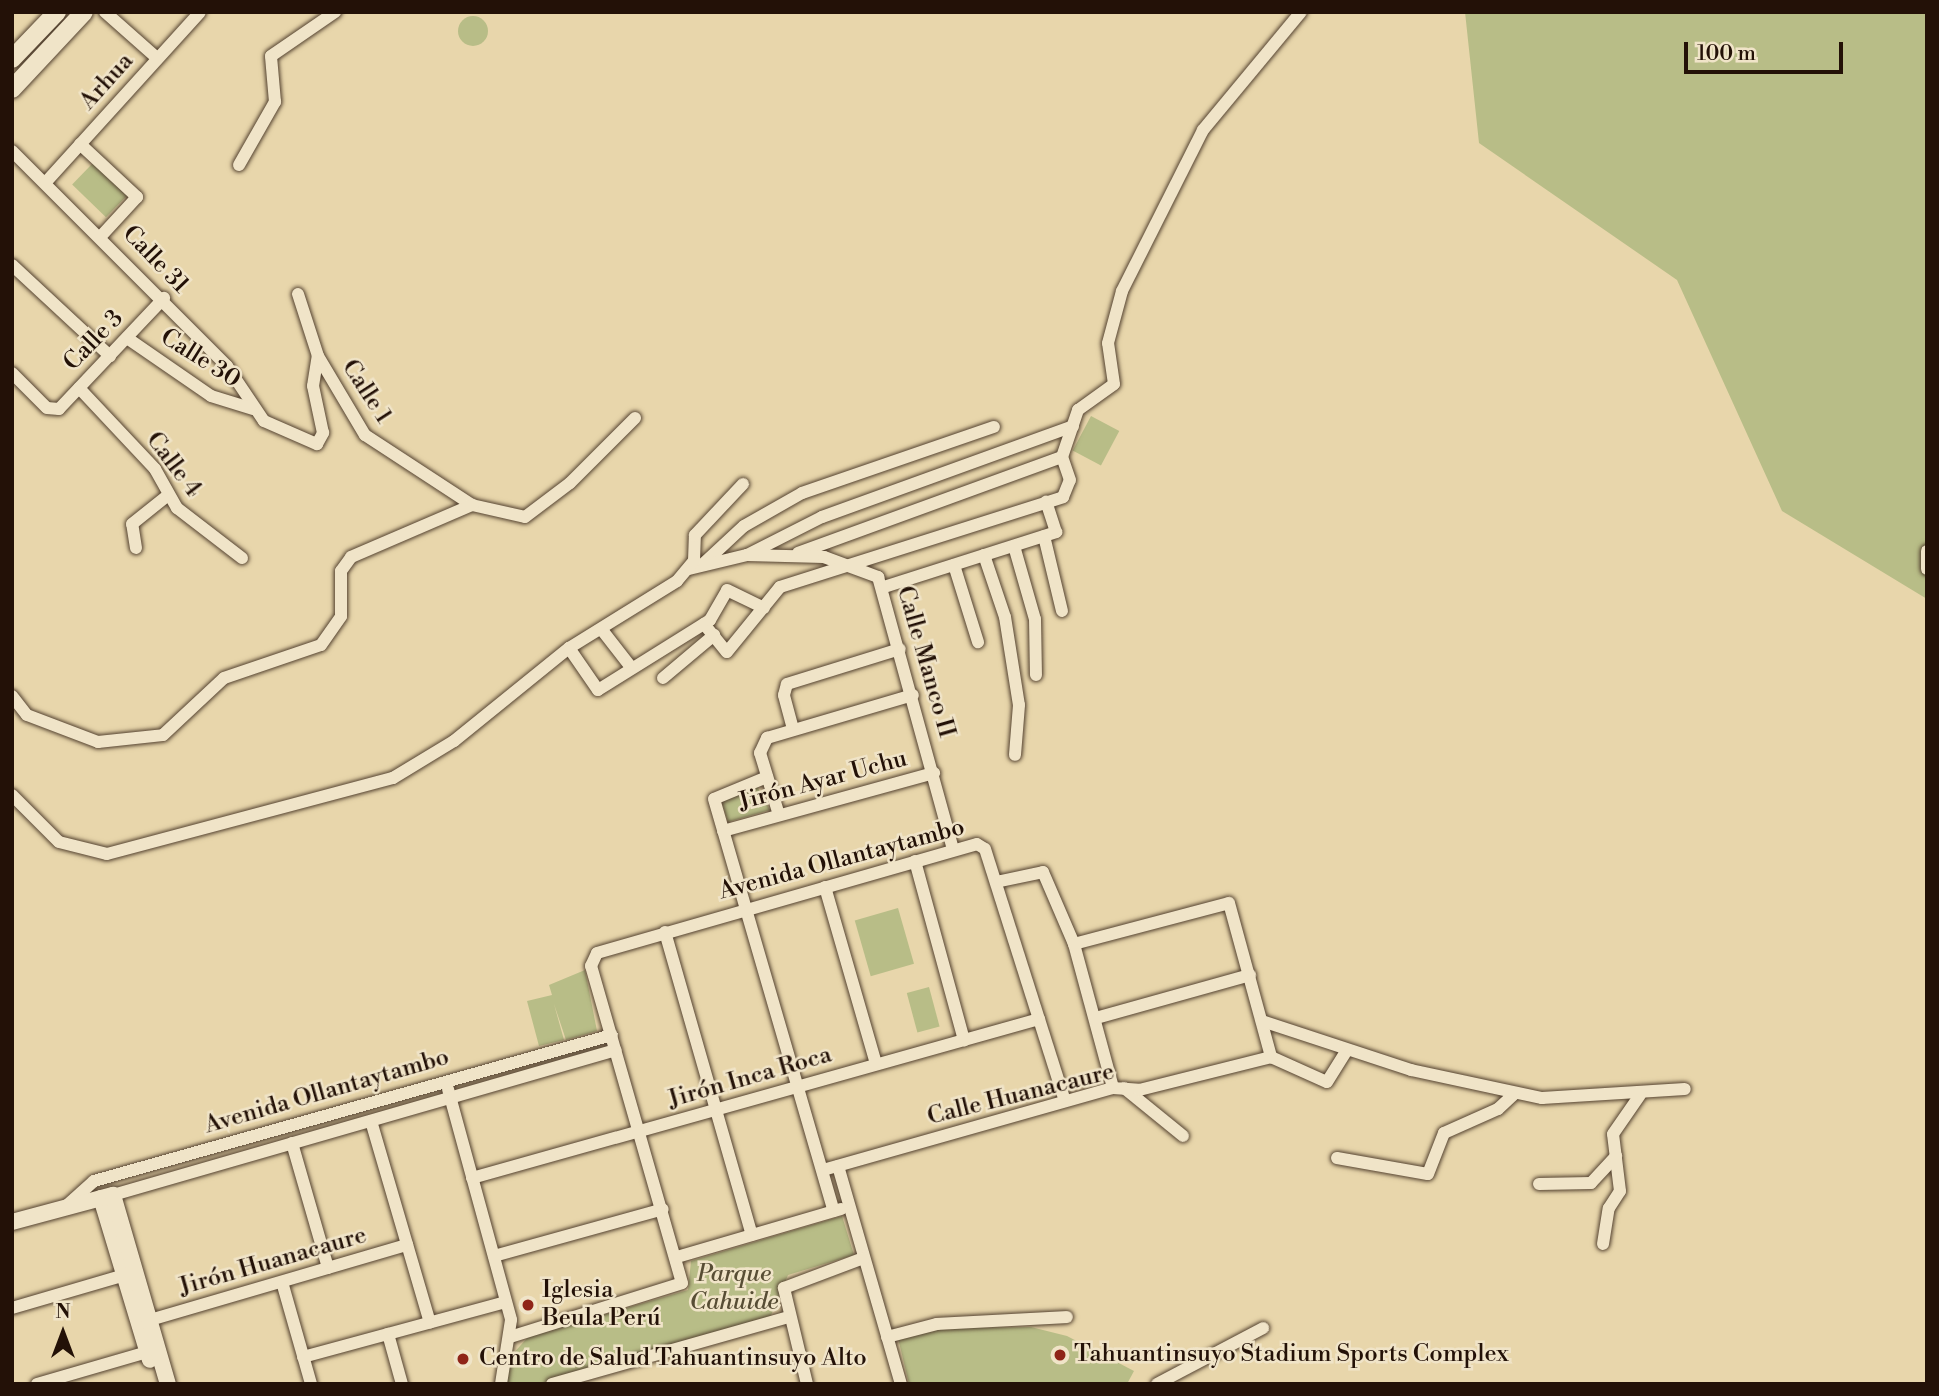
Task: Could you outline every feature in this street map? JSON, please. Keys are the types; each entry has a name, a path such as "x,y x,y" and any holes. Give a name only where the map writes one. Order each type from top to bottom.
{"main road":[{"path":"16,48 57,12"},
{"path":"12,89 84,12"}],"street":[{"path":"105,12 157,58"},
{"name":"Arhua","path":"46,181 200,12"},
{"path":"239,165 275,102 271,56 335,12"},
{"path":"704,624 727,652 780,587 857,565 1046,502 1067,492 1070,471 1062,457 1073,426 1084,401 1114,384 1108,343 1122,291 1203,130 1301,12"},
{"path":"80,144 137,197 102,235"},
{"name":"Calle 31","path":"12,151 102,235 228,366 253,409"},
{"path":"12,265 110,356"},
{"name":"Calle 1","path":"298,294 318,356 365,435 472,505"},
{"name":"Calle 3","path":"12,373 53,411 79,388 164,298"},
{"name":"Calle 30","path":"127,338 211,396 253,409"},
{"path":"253,409 283,431 321,443 313,386 318,356"},
{"name":"Calle 4","path":"79,388 155,469 167,496 242,558"},
{"path":"12,696 27,715 98,742 163,735 224,678 321,645 341,616 341,587 351,557 472,505 525,517 570,483 635,418"},
{"path":"695,567 747,555 822,517 1073,426"},
{"path":"12,795 69,848 107,854 298,808 407,772 569,648 602,630 695,567 744,526 802,493 994,427"},
{"path":"798,553 1062,457"},
{"path":"695,567 695,535 743,484"},
{"path":"136,548 132,524 167,496"},
{"path":"884,587 1056,532 1046,502"},
{"path":"1044,536 1062,611"},
{"path":"1014,546 1035,619 1036,675"},
{"path":"1927,551 1927,569"},
{"name":"Calle Manco II","path":"747,555 798,553 857,565 884,587 953,850"},
{"path":"984,555 1005,617 1019,705 1015,755"},
{"path":"954,565 978,642"},
{"path":"569,648 598,690 630,666 704,624 727,590 764,607"},
{"path":"602,630 630,666"},
{"path":"663,678 714,635"},
{"path":"793,729 784,695 788,684 900,649"},
{"path":"779,815 762,744 793,729 913,695"},
{"name":"Jirón Ayar Uchu","path":"723,831 934,773"},
{"path":"768,777 714,799 835,1211"},
{"name":"Avenida Ollantaytambo","path":"64,1208 94,1181 612,1035 591,959 665,932 977,844 985,849 996,882"},
{"path":"915,861 964,1040"},
{"path":"1040,870 996,882 1065,1101"},
{"path":"1040,870 1074,944 1096,1018 1100,1044"},
{"path":"1040,870 1100,1044 1119,1088 1171,1120 1183,1136"},
{"path":"825,887 876,1065"},
{"path":"1074,944 1229,903 1271,1056 1327,1082 1346,1050"},
{"path":"665,932 751,1235"},
{"path":"1096,1018 1250,975"},
{"name":"Jirón Inca Roca","path":"472,1178 1039,1019"},
{"path":"1262,1021 1346,1050 1515,1093 1571,1101 1685,1089"},
{"path":"510,1336 678,1286 677,1257 612,1035"},
{"name":"Avenida Ollantaytambo","path":"12,1222 616,1050"},
{"name":"Calle Huanacaure","path":"822,1170 1065,1101 1271,1056"},
{"path":"446,1082 506,1302 510,1336 501,1384"},
{"path":"1337,1158 1429,1174 1444,1133 1498,1110 1515,1093"},
{"path":"1603,1244 1609,1208 1620,1191 1613,1134 1640,1095"},
{"path":"371,1121 429,1323"},
{"path":"292,1143 328,1268"},
{"path":"1539,1184 1591,1184 1616,1156"},
{"path":"838,1166 901,1384"},
{"path":"107,1196 125,1275 168,1384"},
{"path":"107,1196 150,1320 157,1384"},
{"path":"677,1257 849,1206"},
{"path":"494,1256 663,1209"},
{"name":"Jirón Huanacaure","path":"150,1320 407,1245"},
{"path":"807,1384 783,1293 789,1283 864,1258"},
{"path":"12,1308 125,1275"},
{"path":"282,1282 311,1384"},
{"path":"303,1357 506,1302"},
{"path":"552,1384 788,1317"},
{"path":"887,1337 937,1324 1067,1317"},
{"path":"1157,1384 1263,1328"},
{"path":"387,1334 402,1384"},
{"path":"37,1384 72,1379 153,1350"}],"green space":[{"path":"1465,12 1927,12 1927,599 1782,511 1677,280 1479,143"},
{"path":"473,16 479,17 487,25 487,37 479,45 473,46 467,45 459,37 458,31 459,25 467,17"},
{"path":"93,163 127,196 106,217 72,185"},
{"path":"1091,416 1119,431 1101,465 1073,450"},
{"path":"757,786 770,810 728,822 720,797"},
{"path":"898,908 914,964 871,976 855,920"},
{"path":"585,970 597,1031 566,1040 554,1004 564,1040 539,1046 527,1001 552,995 549,985"},
{"path":"929,987 940,1027 917,1033 907,993"},
{"name":"Parque Cahuide","path":"842,1216 854,1255 788,1275 769,1320 537,1384 505,1384 512,1355 528,1337 688,1290 691,1261"},
{"path":"1031,1327 1067,1336 1134,1371 1127,1384 909,1384 898,1338 937,1328"}],"place":[{"name":"Iglesia Beula Perú","path":"528,1305"},
{"name":"Tahuantinsuyo Stadium Sports Complex","path":"1060,1355"},
{"name":"Centro de Salud Tahuantinsuyo Alto","path":"463,1359"}]}
